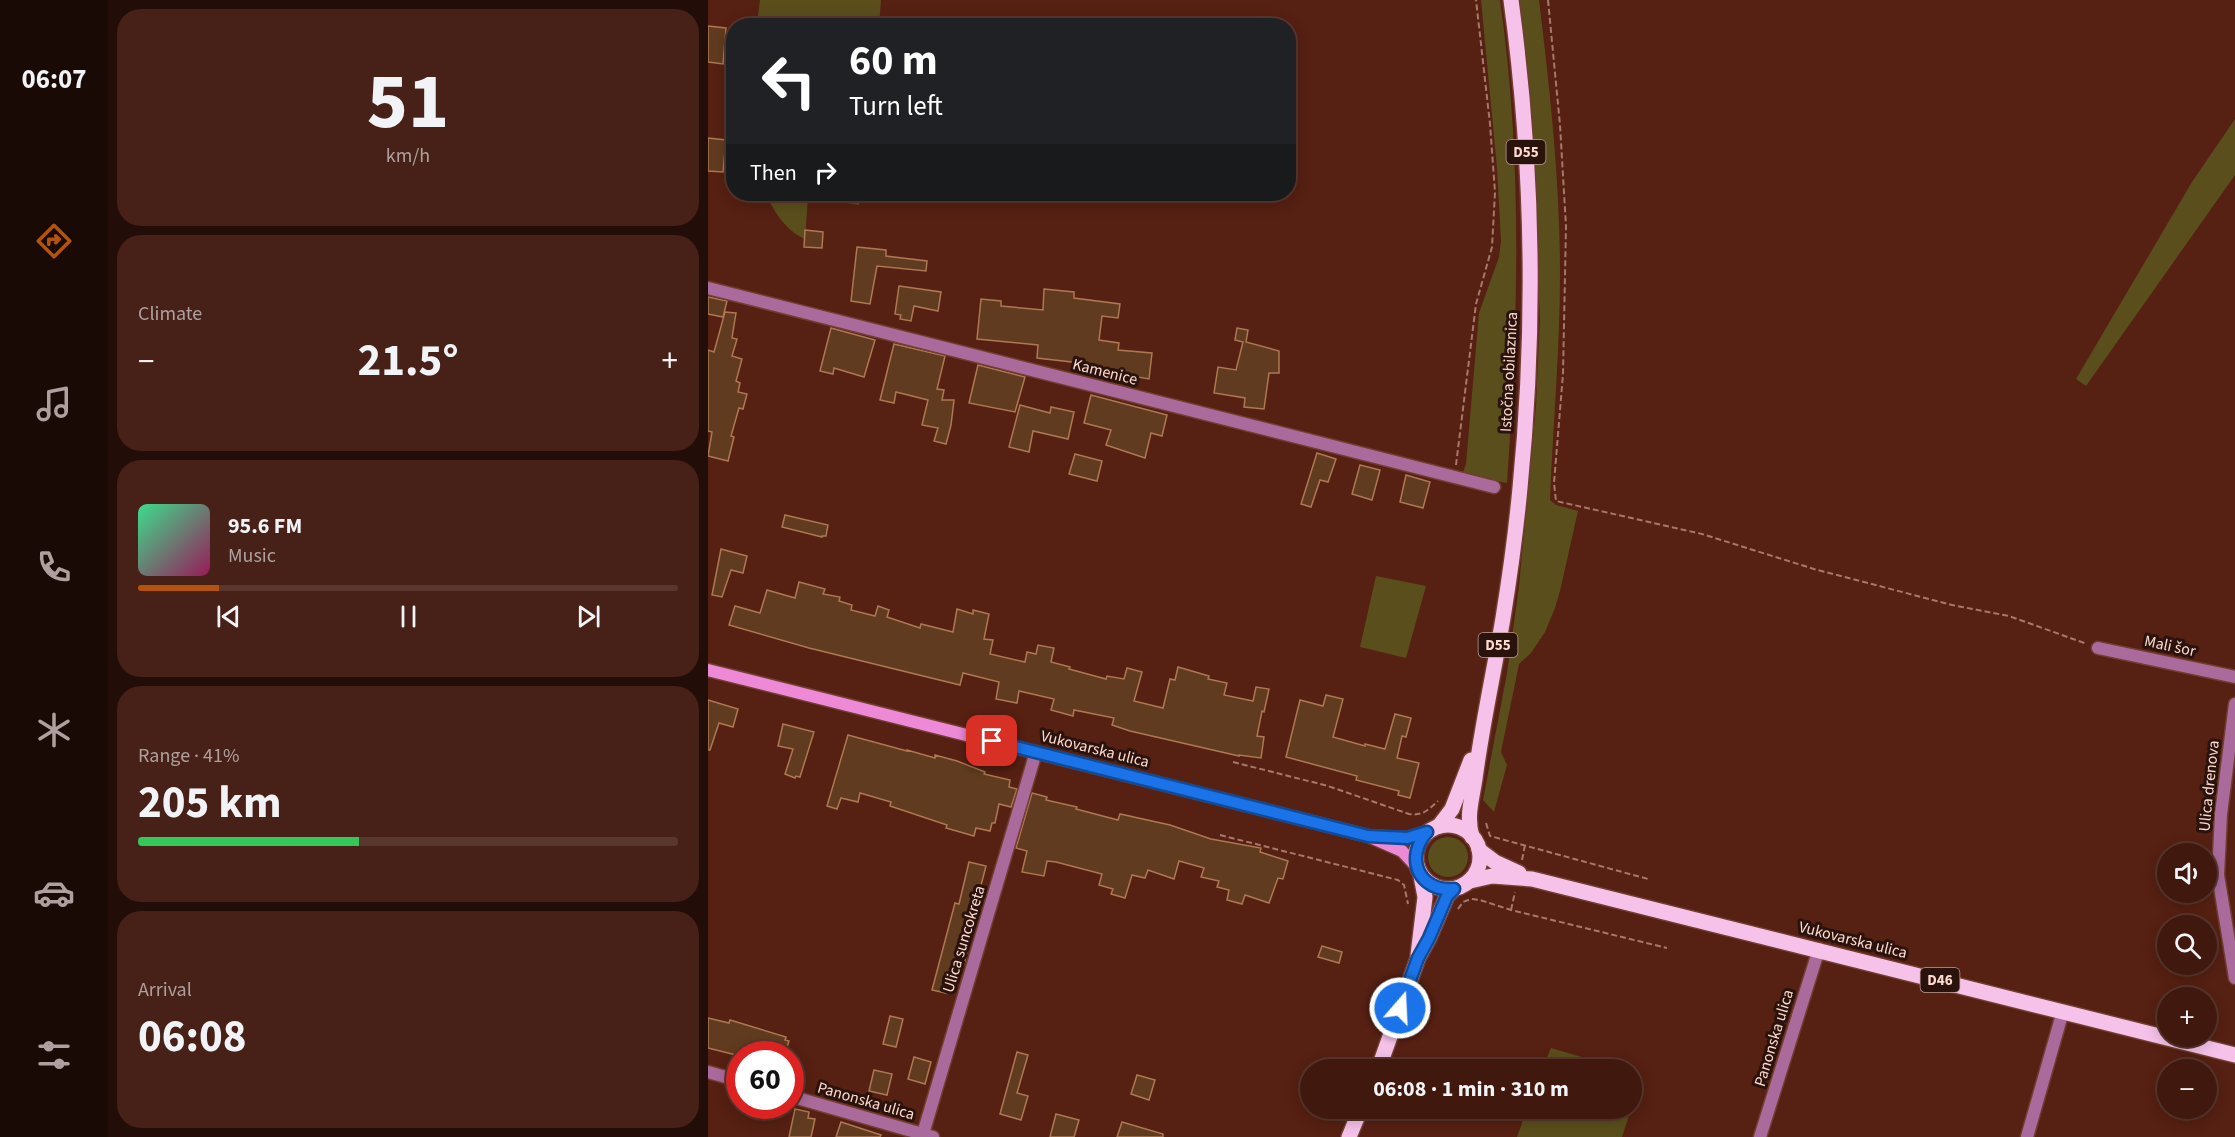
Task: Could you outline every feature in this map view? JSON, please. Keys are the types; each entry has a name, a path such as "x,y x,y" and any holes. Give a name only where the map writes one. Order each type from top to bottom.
{"main road":[{"name":"Istočna obilaznica","path":"1476,843 1469,828 1469,812 1479,743 1503,616 1520,490 1526,421 1531,305 1526,140 1511,0"},
{"name":"Vukovarska ulica","path":"708,670 1368,836 1402,851 1419,872"},
{"name":"Istočna obilaznica","path":"1433,829 1452,809 1479,743"},
{"path":"1433,829 1457,826 1476,843"},
{"name":"Vukovarska ulica","path":"1368,836 1407,838 1433,829"},
{"name":"D55","path":"1418,958 1425,897 1419,872 1417,848 1433,829"},
{"name":"Vukovarska ulica","path":"1476,843 1495,862 1532,879"},
{"name":"D55","path":"1470,881 1479,867 1476,843"},
{"path":"1419,872 1436,888 1445,890 1454,889 1470,881"},
{"name":"Vukovarska ulica","path":"1470,881 1492,876 1532,879 2063,1011 2234,1050"},
{"name":"D55","path":"1382,1059 1418,958 1447,896 1454,889"},
{"path":"1349,1137 1356,1119"}],"street":[{"name":"Kamenice","path":"708,288 1494,487"},
{"name":"Mali šor","path":"2098,648 2235,677"},
{"name":"Ulica drenova","path":"2235,704 2231,767 2221,814 2218,875 2235,978"},
{"name":"Ulica suncokreta","path":"928,1136 1036,753"},
{"name":"Panonska ulica","path":"1760,1137 1819,949"},
{"path":"2027,1137 2063,1011"},
{"path":"708,1072 726,1077"},
{"name":"Panonska ulica","path":"804,1100 928,1136"}],"path":[{"path":"1455,477 1476,303 1492,247 1495,192 1476,0"},
{"path":"1548,0 1560,125 1566,225 1563,375 1554,483 1556,501 1702,534 1814,570 1952,605 2009,615 2098,648"}],"shaded area":[{"path":"760,0 881,0 880,18 758,18"},
{"path":"1481,0 1500,0 1512,120 1516,302 1507,483 1462,475 1466,464 1479,313 1499,257 1501,241 1497,168"},
{"path":"1519,0 1539,0 1556,170 1560,239 1560,301 1550,500 1556,505 1578,511 1555,608 1545,632 1531,653 1519,664 1501,752 1507,765 1494,812 1483,800 1507,673 1519,586 1536,406 1540,319 1527,75"},
{"path":"2235,119 2235,175 2086,386 2076,379 2192,182"},
{"path":"770,201 808,201 805,239 792,231"},
{"path":"834,201 859,201 859,205"},
{"path":"1376,576 1426,586 1406,658 1360,647"},
{"path":"1448,837 1462,843 1468,857 1462,871 1448,877 1434,871 1428,857 1434,843"},
{"path":"1551,1048 1589,1059 1546,1059"},
{"path":"1523,1119 1628,1119 1622,1137 1517,1137"}],"building":[{"path":"708,26 726,28 723,64 708,62"},
{"path":"708,138 726,140 723,172 708,171"},
{"path":"805,230 823,232 822,248 804,247"},
{"path":"857,247 886,250 886,256 927,261 926,271 877,266 870,304 851,301"},
{"path":"899,286 941,292 938,311 914,306 911,321 900,319 901,315 895,314"},
{"path":"1044,289 1074,292 1074,298 1120,304 1118,318 1102,316 1099,340 1119,343 1118,350 1152,353 1149,379 1097,370 1098,365 1037,358 1038,345 977,339 981,299 1001,301 1001,306 1043,310"},
{"path":"708,297 727,301 723,317 708,314"},
{"path":"725,312 736,313 732,338 737,339 732,356 742,359 736,381 740,383 738,392 747,394 743,409 739,408 731,436 734,437 728,461 708,456 712,432 708,431 708,350 714,352"},
{"path":"831,328 875,340 864,377 834,368 833,374 820,371"},
{"path":"1237,328 1248,330 1246,342 1279,351 1279,373 1269,373 1264,409 1244,407 1245,398 1214,393 1218,367 1236,370 1243,342 1235,340"},
{"path":"894,344 945,356 937,389 944,390 942,400 954,400 946,444 934,441 938,428 922,425 928,400 896,392 894,403 880,400"},
{"path":"978,365 1025,377 1015,412 969,403"},
{"path":"1091,395 1167,415 1162,436 1151,433 1145,458 1106,445 1111,430 1084,423"},
{"path":"1020,405 1050,413 1051,407 1074,412 1068,439 1033,431 1029,452 1009,447"},
{"path":"1317,453 1336,459 1328,482 1320,480 1311,507 1301,504"},
{"path":"1075,454 1102,461 1097,481 1069,474"},
{"path":"1360,465 1380,470 1372,500 1352,494"},
{"path":"1406,475 1430,482 1423,508 1400,502"},
{"path":"785,515 828,525 826,536 782,527"},
{"path":"721,549 747,556 743,573 731,570 722,597 712,595"},
{"path":"799,582 825,589 823,594 840,597 839,601 852,605 851,610 875,616 878,606 889,610 887,617 920,628 921,624 953,632 957,609 973,614 973,610 989,614 984,639 993,640 990,654 1025,662 1027,652 1036,654 1038,645 1054,648 1051,662 1106,679 1107,676 1124,679 1127,668 1142,672 1134,701 1163,708 1170,679 1175,680 1178,667 1209,676 1208,679 1227,683 1224,695 1253,701 1256,687 1269,689 1257,736 1264,737 1261,758 1239,756 1130,731 1112,725 1114,718 1074,710 1073,716 1051,710 1054,699 1019,691 1017,703 996,699 999,682 963,673 960,685 809,648 729,625 735,606 760,613 767,590 795,598"},
{"path":"1326,695 1343,699 1333,737 1365,746 1365,744 1385,749 1395,714 1411,718 1406,737 1402,736 1397,758 1419,763 1410,798 1398,795 1399,791 1356,780 1357,776 1286,757 1300,700 1323,706"},
{"path":"708,700 738,709 733,727 719,723 710,750 708,750"},
{"path":"783,724 814,732 800,777 795,778 785,774 793,749 778,746"},
{"path":"848,735 935,758 935,755 957,761 985,772 984,774 1010,780 1009,787 1017,789 1011,807 999,804 995,823 992,823 990,831 976,828 974,836 946,828 947,825 890,806 891,802 860,793 858,802 841,798 837,809 827,806"},
{"path":"1032,793 1047,797 1046,800 1118,820 1120,814 1170,825 1211,839 1261,848 1260,852 1288,861 1283,879 1278,878 1269,903 1245,895 1242,904 1227,900 1229,890 1217,887 1219,881 1201,877 1204,868 1179,861 1174,879 1148,870 1145,878 1132,875 1125,898 1111,894 1113,889 1099,885 1102,874 1056,862 1047,861 1044,876 1022,872 1027,851 1016,848"},
{"path":"969,862 986,866 979,893 975,892 961,943 969,945 964,964 959,963 956,975 950,973 946,993 932,990 955,903 959,904"},
{"path":"1322,946 1342,952 1339,963 1318,957"},
{"path":"890,1016 903,1019 896,1047 883,1044"},
{"path":"708,1018 729,1023 730,1020 786,1037 785,1040 789,1041 726,1041 726,1052 708,1048"},
{"path":"1017,1052 1028,1055 1017,1093 1028,1096 1021,1120 1000,1114"},
{"path":"914,1057 931,1062 925,1084 908,1079"},
{"path":"874,1070 892,1074 887,1095 869,1091"},
{"path":"1137,1075 1155,1080 1149,1100 1131,1094"},
{"path":"804,1111 809,1112 808,1118 815,1119 811,1137 789,1137 793,1119 804,1119"},
{"path":"1056,1114 1079,1120 1074,1137 1050,1137"},
{"path":"841,1122 881,1135 880,1137 836,1137"},
{"path":"1122,1122 1163,1134 1163,1137 1117,1137"}],"route":[{"path":"992,741 1368,836 1407,838 1427,832 1421,839 1415,858 1421,876 1436,888 1454,889 1447,896 1437,916 1418,958 1400,1008"}]}
